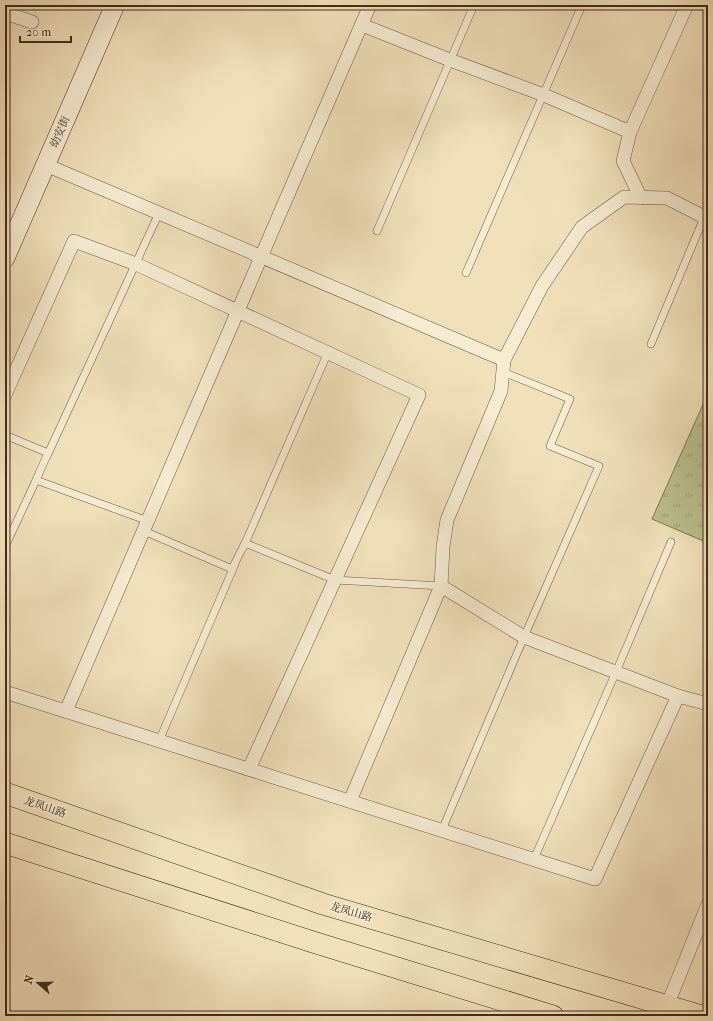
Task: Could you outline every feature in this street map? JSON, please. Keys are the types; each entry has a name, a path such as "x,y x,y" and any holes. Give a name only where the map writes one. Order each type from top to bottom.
{"main road":[{"name":"幼安街","path":"5,258 115,5"},
{"name":"龙凤山路","path":"5,793 323,904 702,1016"},
{"path":"5,843 314,942 553,1016"}],"street":[{"path":"66,711 370,5"},
{"path":"641,198 623,161 630,132 687,5"},
{"path":"5,13 32,22"},
{"path":"362,25 544,95 630,132"},
{"path":"46,165 261,257 504,366"},
{"path":"350,801 441,586 443,547 447,520 501,392 504,366 542,286 582,227 624,197 666,198 707,215"},
{"path":"5,395 74,241 136,264 419,394 249,769"},
{"path":"441,586 524,637 678,696 708,704"},
{"path":"5,692 596,879 678,696"},
{"path":"667,1006 708,904"}],"lane":[{"path":"377,231 474,5"},
{"path":"466,273 582,5"},
{"path":"5,547 159,213"},
{"path":"651,344 707,215"},
{"path":"159,741 232,569 245,543 328,352"},
{"path":"442,830 599,466 550,446 570,398 504,366"},
{"path":"5,435 48,453"},
{"path":"36,480 146,526 232,569"},
{"path":"534,859 671,542"},
{"path":"245,543 335,580 441,586"}],"green space":[{"path":"708,393 708,543 652,519"}]}
